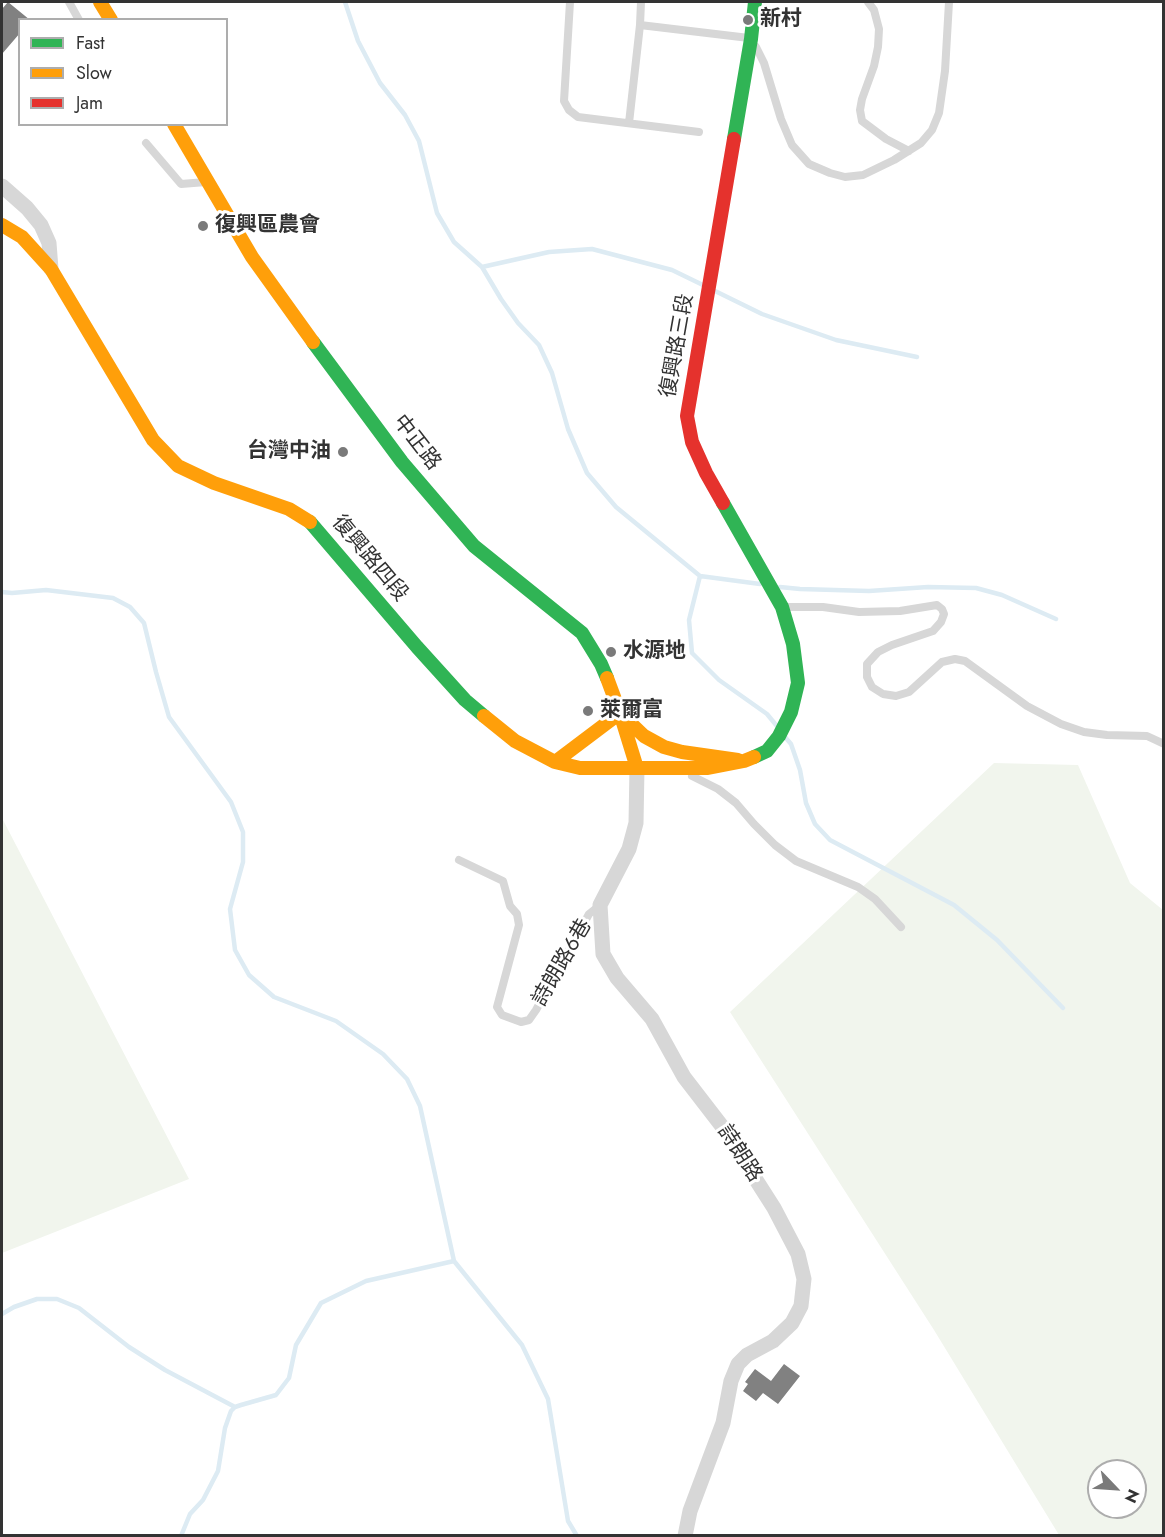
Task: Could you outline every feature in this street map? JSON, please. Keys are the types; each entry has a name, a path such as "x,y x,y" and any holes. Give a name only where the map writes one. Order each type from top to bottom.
{"main road":[{"path":"100,2 110,18"},
{"name":"復興路三段","path":"755,2 751,39 687,416 692,442 706,472 782,608 793,644 798,683 791,712 779,736"},
{"name":"中正路","path":"175,126 252,257 402,462 474,546 582,633 601,664 620,713 637,768"},
{"name":"復興路四段","path":"2,225 22,237 51,269 153,440 178,466 214,483 289,509 310,522 465,700 515,741 555,762 580,768 708,768 744,760 766,751 779,736"},
{"path":"555,762 620,713 644,736 664,747 682,752 744,760"}],"street":[{"path":"2,186 27,208 41,225 49,243 51,269"},
{"path":"600,905 629,849 636,823 637,768"},
{"name":"詩朗路","path":"600,905 603,954 617,978 652,1019 684,1077 721,1125 774,1208 798,1254 804,1279 801,1306 792,1323 773,1341 747,1355 738,1364 731,1381 723,1423 690,1511 685,1536"}],"lane":[{"path":"69,2 78,18"},
{"path":"570,2 564,101 569,110 578,117 699,132"},
{"path":"629,123 641,2"},
{"path":"868,2 874,10 879,28 879,47 862,99 860,110 862,121 870,129 909,151"},
{"path":"640,25 751,39 764,63 781,119 792,145 809,164 845,177 863,175 894,160 921,143 932,130 939,113 949,2"},
{"path":"146,143 181,184 207,182"},
{"path":"782,608 823,607 859,612 900,611 937,605 945,614 933,631 885,648 867,664 867,677 872,687 883,694 896,696 909,692 942,662 955,658 965,661 1027,706 1061,724 1084,732 1147,736 1164,744"},
{"path":"677,768 718,789 736,803 768,838 796,861 858,887 876,899 901,927"},
{"name":"詩朗路6巷","path":"459,860 503,881 510,906 517,914 519,925 498,996 497,1007 502,1015 521,1022 529,1020 536,1010 590,914 600,905"}],"shaded area":[{"path":"994,763 1078,765 1130,883 1163,910 1163,1535 1059,1535 934,1330 730,1012"},
{"path":"2,818 189,1179 2,1253"}],"building":[{"path":"8,2 28,18 18,18 18,35 2,54 2,9"},
{"path":"784,1364 800,1376 778,1404 763,1393 756,1401 743,1391 748,1384 745,1382 755,1369 771,1381"}],"waterway":[{"path":"345,2 358,41 380,83 405,115 419,141 437,213 454,242 482,267 518,323 539,345 552,373 568,429 587,473 616,507 700,576 689,620 692,653 719,680 767,714 776,725"},
{"path":"482,267 549,252 592,249 672,270 705,286"},
{"path":"715,291 762,314 836,340 917,357"},
{"path":"700,576 760,584"},
{"path":"780,587 869,591 928,587 976,588 1002,595 1056,619"},
{"path":"2,592 46,590 113,598 130,607 144,623 169,717 231,802 243,832 243,862 230,909 235,950 249,975 274,997 336,1021 383,1054 407,1079 420,1106 454,1261 522,1345 548,1399 568,1521 577,1536"},
{"path":"785,737 791,744 800,770 806,803 815,824 830,840 954,905 997,940 1063,1008"},
{"path":"181,1536 190,1514 203,1500 218,1471 225,1428 231,1411 235,1407 276,1395 289,1378 296,1345 321,1303 366,1281 454,1261"},
{"path":"2,1314 37,1299 57,1299 79,1308 129,1347 165,1370 235,1407"}],"traffic: fast":[{"path":"734,139 755,2"},
{"path":"313,342 402,462 474,546 582,633 607,678"},
{"path":"723,503 782,607 793,644 798,683 791,712 779,736 767,751 754,757"},
{"path":"310,522 417,647 465,700 484,716"}],"traffic: slow":[{"path":"100,2 110,18"},
{"path":"175,126 252,257 313,342"},
{"path":"2,225 22,237 51,269 153,440 178,466 214,483 289,509 310,522"},
{"path":"607,678 637,768"},
{"path":"555,762 620,713 644,736 664,747 682,752 738,760"},
{"path":"484,716 515,741 555,762 580,768 708,768 754,757"}],"traffic: jam":[{"path":"723,503 692,442 687,416 734,139"}],"place":[{"name":"新村","path":"748,20"},
{"name":"復興區農會","path":"203,226"},
{"name":"台灣中油","path":"343,452"},
{"name":"水源地","path":"611,652"},
{"name":"萊爾富","path":"588,711"}]}
